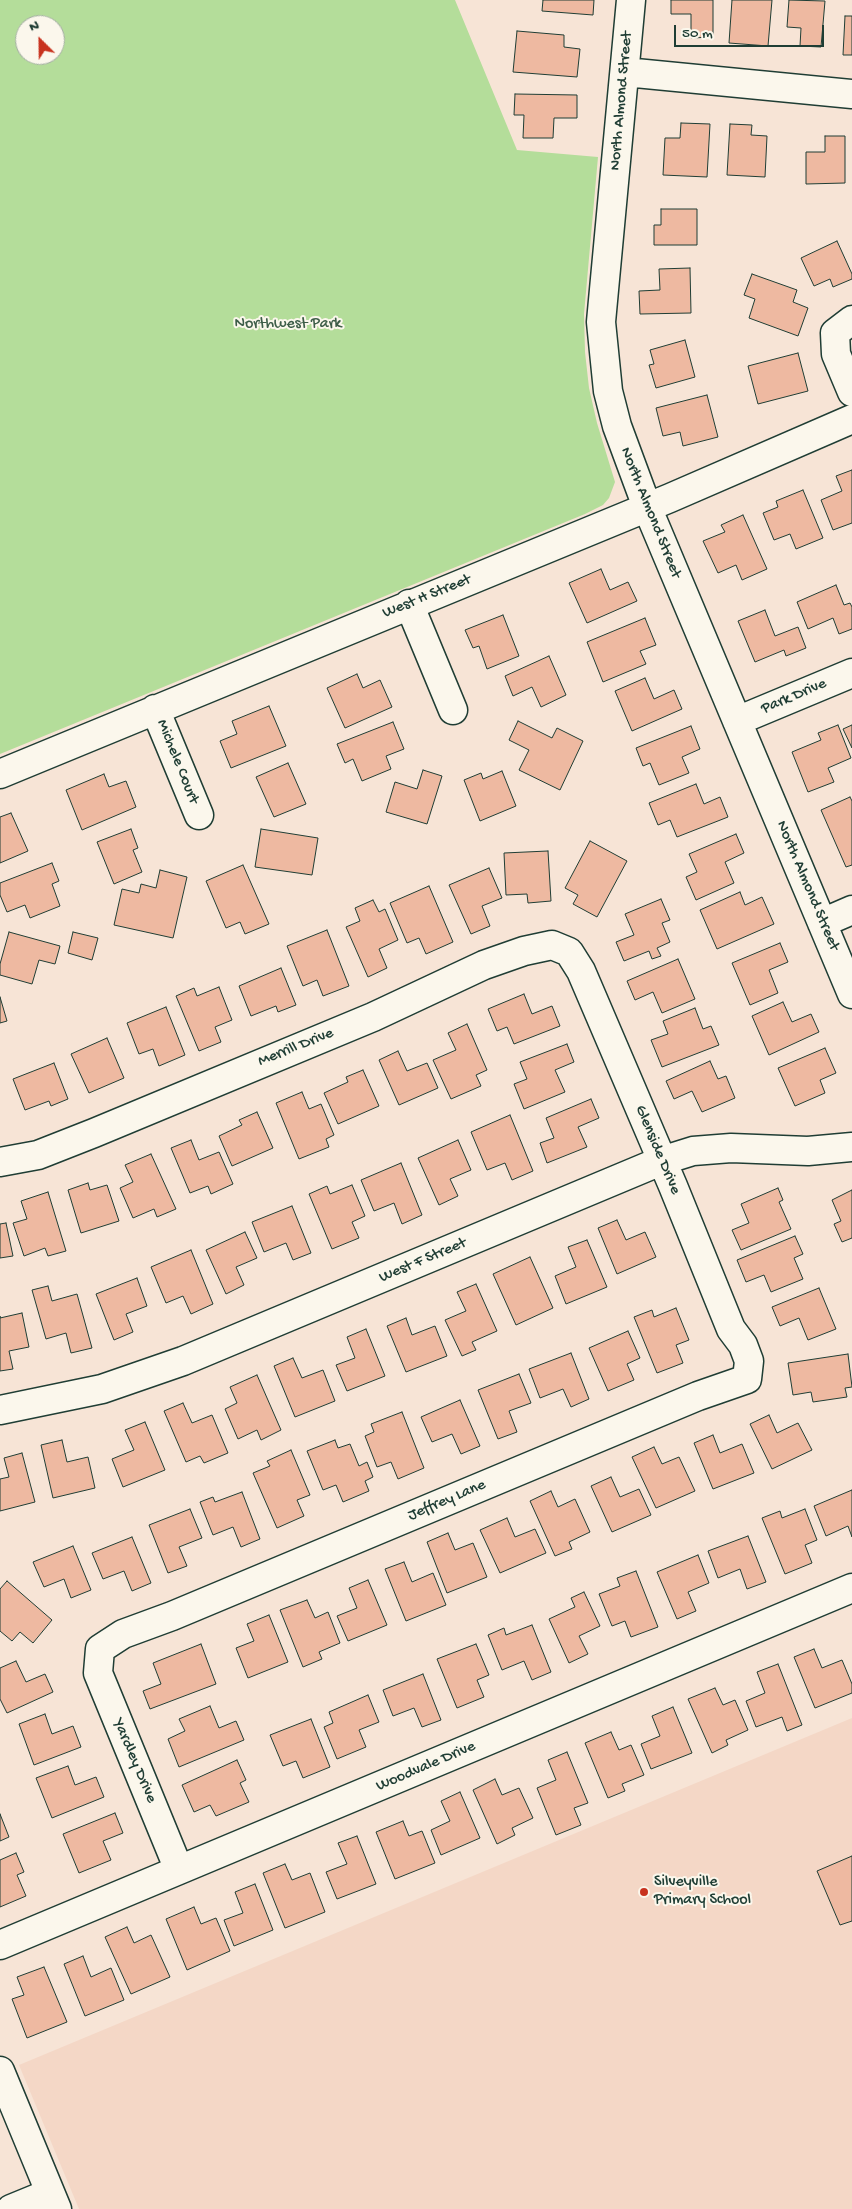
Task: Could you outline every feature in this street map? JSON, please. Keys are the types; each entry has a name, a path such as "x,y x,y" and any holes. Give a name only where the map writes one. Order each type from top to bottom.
{"street":[{"name":"North Almond Street","path":"631,0 602,331 604,365 611,404 626,453 647,508 852,994"},
{"path":"624,72 852,94"},
{"path":"852,320 835,333 836,354 852,392"},
{"name":"West H Street","path":"0,774 409,604 647,508 852,419"},
{"path":"409,604 453,710"},
{"name":"Park Drive","path":"737,721 852,673"},
{"name":"Michele Court","path":"155,709 199,815"},
{"path":"822,923 852,910"},
{"name":"Merrill Drive","path":"0,1162 38,1155 94,1134 373,1017 484,965 524,951 552,945 569,952 581,971"},
{"name":"Glenside Drive","path":"581,971 731,1329"},
{"name":"West F Street","path":"0,1410 102,1390 183,1361 661,1161 693,1151 731,1148 808,1151 852,1147"},
{"name":"Jeffrey Lane","path":"100,1649 124,1634 172,1616 698,1396 747,1379 749,1361 743,1345 731,1329"},
{"name":"Woodvale Drive","path":"0,1945 852,1588"},
{"name":"Yardley Drive","path":"100,1649 98,1673 180,1870"},
{"path":"0,2071 54,2201 11,2209"}],"shaded area":[{"name":"Silveyville Primary School","path":"852,1718 852,2209 79,2209 19,2065"}],"green space":[{"name":"Northwest Park","path":"0,0 455,0 517,150 598,157 584,314 585,352 589,388 597,423 615,482 609,498 603,505 0,754"}],"building":[{"path":"543,0 594,0 593,15 542,11"},
{"path":"671,0 713,0 713,37 691,38 691,14 671,14"},
{"path":"732,0 772,0 768,46 729,43"},
{"path":"789,0 825,1 821,47 800,46 801,28 787,27"},
{"path":"845,16 852,16 852,55 843,55"},
{"path":"517,31 564,35 564,47 580,49 577,77 513,72"},
{"path":"515,94 577,95 577,118 554,118 553,138 523,138 524,115 514,115"},
{"path":"681,123 710,124 707,177 663,175 665,138 680,138"},
{"path":"730,124 752,125 751,135 767,136 765,177 727,175"},
{"path":"825,136 845,136 845,183 806,184 806,152 825,152"},
{"path":"661,209 697,209 697,245 654,245 654,225 661,225"},
{"path":"837,241 852,274 852,279 833,287 830,279 814,286 801,258"},
{"path":"690,268 691,313 640,314 639,291 660,290 659,269"},
{"path":"752,274 797,290 793,302 808,308 798,336 749,318 755,299 744,295"},
{"path":"685,340 695,377 656,388 649,365 654,364 650,350"},
{"path":"798,353 808,391 758,404 748,366"},
{"path":"707,395 718,437 683,446 680,432 663,436 656,408"},
{"path":"852,470 852,523 833,530 821,500 842,491 836,476"},
{"path":"803,490 823,538 796,549 790,534 774,540 763,513 778,507 776,501"},
{"path":"743,515 767,569 742,580 736,565 718,573 703,541 725,532 721,525"},
{"path":"601,569 610,590 628,582 637,601 587,623 569,583"},
{"path":"836,585 844,605 850,603 852,607 852,629 839,634 833,618 808,629 797,602"},
{"path":"765,610 775,636 798,627 806,648 786,656 784,650 755,662 738,621"},
{"path":"503,615 519,656 487,669 479,646 473,648 465,630"},
{"path":"645,618 656,645 640,651 646,664 603,682 587,642"},
{"path":"549,656 566,695 541,707 532,687 513,696 505,676"},
{"path":"357,674 363,688 380,680 392,707 345,728 327,688"},
{"path":"645,678 654,699 674,690 682,709 632,731 615,691"},
{"path":"269,706 286,746 231,768 220,741 237,734 232,721"},
{"path":"518,721 552,738 557,728 583,741 560,790 519,770 529,750 509,740"},
{"path":"393,722 404,749 386,756 391,769 362,781 353,759 345,763 337,744"},
{"path":"838,725 851,758 828,768 834,782 808,792 792,752 821,740 818,733"},
{"path":"852,725 852,748 843,729"},
{"path":"691,726 700,749 682,757 689,773 659,785 650,763 643,766 636,748"},
{"path":"288,763 306,804 274,817 256,777"},
{"path":"423,770 442,776 427,824 386,812 395,782 417,789"},
{"path":"502,771 516,806 480,821 464,780 481,773 483,779"},
{"path":"104,774 109,787 126,781 136,807 82,830 66,790"},
{"path":"696,784 704,804 720,797 728,817 677,837 670,820 658,825 649,803"},
{"path":"850,797 852,801 852,865 846,867 821,810"},
{"path":"11,813 28,851 0,863 0,817"},
{"path":"131,829 138,848 133,850 142,872 114,884 97,842"},
{"path":"261,829 318,838 312,875 255,867"},
{"path":"736,834 744,853 725,862 734,883 696,900 686,877 697,872 689,854"},
{"path":"590,841 627,861 597,917 573,904 578,895 565,888"},
{"path":"548,851 551,901 528,903 527,894 506,895 504,853"},
{"path":"52,863 59,881 52,884 60,906 30,918 25,905 7,912 0,895 0,883"},
{"path":"243,865 269,924 245,934 240,922 226,928 206,881"},
{"path":"489,868 502,898 482,906 490,926 471,934 449,885"},
{"path":"160,870 187,877 173,938 114,925 122,889 139,893 141,884 156,888"},
{"path":"429,886 453,942 426,954 419,938 407,943 390,903"},
{"path":"740,892 745,905 762,897 774,924 717,949 700,910"},
{"path":"661,899 670,920 662,923 670,942 657,948 661,956 652,959 649,951 624,961 616,942 634,935 625,914"},
{"path":"373,900 379,912 385,909 398,940 379,949 387,968 368,977 346,927 360,921 355,908"},
{"path":"327,930 349,986 323,996 317,980 303,986 287,946"},
{"path":"9,932 60,946 55,964 39,960 32,984 0,975 0,964"},
{"path":"73,932 98,938 92,960 68,953"},
{"path":"780,943 788,962 769,970 778,993 750,1005 732,963"},
{"path":"678,959 695,999 662,1013 653,992 635,1000 627,981"},
{"path":"281,968 296,1005 278,1012 276,1006 251,1016 239,986"},
{"path":"219,987 232,1020 215,1027 221,1042 199,1051 176,996 194,988 197,996"},
{"path":"524,994 532,1014 552,1006 560,1026 514,1044 507,1027 497,1031 488,1009"},
{"path":"0,997 7,1021 0,1023"},
{"path":"783,1002 792,1022 811,1014 819,1032 769,1055 752,1016"},
{"path":"166,1007 185,1055 159,1066 153,1049 139,1054 127,1023"},
{"path":"695,1008 703,1029 711,1026 719,1045 662,1067 651,1040 668,1034 663,1021"},
{"path":"467,1024 487,1070 476,1075 481,1086 451,1099 433,1060 456,1050 448,1033"},
{"path":"107,1038 124,1078 89,1093 71,1054"},
{"path":"567,1044 574,1062 555,1070 565,1092 524,1109 514,1084 527,1079 520,1062"},
{"path":"825,1048 836,1073 820,1080 825,1093 795,1106 778,1068"},
{"path":"398,1051 407,1071 427,1063 438,1088 399,1105 379,1060"},
{"path":"710,1061 718,1079 726,1076 735,1098 702,1112 692,1091 674,1099 666,1081"},
{"path":"54,1063 68,1099 51,1106 49,1101 25,1110 13,1079"},
{"path":"363,1070 379,1106 338,1124 324,1093 348,1082 346,1077"},
{"path":"302,1092 309,1109 321,1104 334,1135 326,1139 329,1147 299,1159 276,1103"},
{"path":"591,1099 599,1118 578,1127 587,1147 547,1163 540,1143 554,1138 546,1118"},
{"path":"257,1112 273,1148 232,1166 219,1136 242,1125 239,1120"},
{"path":"510,1115 533,1171 512,1180 505,1163 487,1170 471,1132"},
{"path":"191,1140 199,1160 219,1152 233,1184 211,1194 208,1186 190,1193 171,1148"},
{"path":"458,1140 471,1170 450,1179 458,1196 439,1205 418,1158"},
{"path":"151,1154 176,1209 157,1217 154,1209 133,1218 120,1188 133,1182 125,1165"},
{"path":"401,1163 422,1215 402,1224 394,1203 374,1211 361,1180"},
{"path":"88,1183 90,1190 107,1185 119,1221 81,1233 68,1190"},
{"path":"352,1185 365,1216 352,1222 359,1238 332,1249 309,1194 327,1186 330,1194"},
{"path":"778,1188 783,1200 779,1202 791,1229 741,1250 732,1230 749,1223 741,1204"},
{"path":"852,1190 852,1238 842,1242 834,1224 841,1221 832,1200"},
{"path":"48,1192 66,1251 48,1256 45,1248 24,1256 13,1223 27,1219 21,1201"},
{"path":"292,1206 311,1253 293,1260 286,1243 264,1252 252,1222"},
{"path":"617,1220 626,1240 645,1232 656,1257 617,1274 598,1228"},
{"path":"6,1223 13,1256 0,1258 0,1224"},
{"path":"245,1232 257,1258 236,1267 244,1285 226,1294 206,1250"},
{"path":"795,1236 803,1254 794,1258 803,1279 771,1292 764,1275 746,1282 737,1260"},
{"path":"587,1240 607,1287 566,1304 555,1276 576,1267 568,1247"},
{"path":"191,1250 213,1304 191,1314 183,1296 166,1303 151,1267"},
{"path":"530,1257 553,1308 516,1325 493,1274"},
{"path":"137,1278 147,1306 126,1314 133,1332 114,1340 96,1294"},
{"path":"476,1284 497,1331 472,1342 476,1350 462,1356 445,1320 466,1311 457,1292"},
{"path":"48,1286 52,1301 77,1294 92,1348 71,1353 66,1333 46,1339 32,1290"},
{"path":"819,1288 836,1329 808,1340 799,1318 780,1326 772,1307"},
{"path":"676,1308 689,1340 676,1345 683,1363 657,1373 634,1317 652,1310 654,1317"},
{"path":"22,1313 29,1347 9,1351 13,1369 0,1371 0,1318"},
{"path":"406,1318 412,1335 435,1326 447,1356 406,1372 387,1326"},
{"path":"366,1329 385,1376 347,1391 336,1365 355,1358 347,1337"},
{"path":"628,1331 640,1358 627,1364 634,1380 608,1391 589,1348"},
{"path":"571,1353 589,1399 571,1407 563,1389 540,1398 529,1369"},
{"path":"848,1354 852,1387 845,1388 847,1397 813,1402 811,1392 793,1395 788,1363"},
{"path":"293,1358 302,1378 323,1370 335,1401 295,1417 274,1366"},
{"path":"519,1374 531,1403 509,1411 517,1432 498,1439 478,1390"},
{"path":"257,1375 281,1430 261,1440 257,1430 238,1439 225,1409 237,1403 230,1387"},
{"path":"460,1400 480,1446 461,1454 452,1434 432,1442 421,1417"},
{"path":"183,1403 192,1423 212,1415 228,1453 204,1463 200,1456 186,1462 164,1411"},
{"path":"402,1412 424,1468 398,1479 391,1462 377,1467 365,1436 374,1432 371,1424"},
{"path":"769,1415 777,1433 798,1423 812,1450 772,1469 750,1424"},
{"path":"145,1422 165,1470 123,1487 112,1459 134,1450 125,1430"},
{"path":"713,1435 720,1453 742,1444 754,1473 713,1489 694,1443"},
{"path":"62,1440 67,1462 88,1457 95,1488 53,1498 41,1445"},
{"path":"335,1440 338,1448 350,1444 359,1466 367,1462 373,1477 365,1481 369,1491 343,1502 336,1485 323,1490 307,1451"},
{"path":"654,1447 662,1464 679,1457 695,1491 656,1508 632,1457"},
{"path":"291,1450 310,1495 297,1500 304,1516 277,1528 253,1473 270,1466 267,1461"},
{"path":"22,1453 35,1502 0,1511 0,1479 9,1477 4,1458"},
{"path":"611,1477 620,1497 639,1489 651,1515 612,1532 591,1486"},
{"path":"852,1490 852,1537 848,1526 826,1536 814,1506"},
{"path":"551,1491 558,1507 575,1499 590,1532 569,1542 572,1549 555,1556 530,1501"},
{"path":"242,1492 260,1539 241,1547 233,1527 213,1535 200,1502 213,1497 215,1502"},
{"path":"190,1509 202,1538 179,1547 187,1566 168,1573 149,1525"},
{"path":"805,1509 817,1540 805,1545 812,1563 785,1574 762,1518 780,1511 782,1518"},
{"path":"507,1518 515,1537 535,1529 546,1553 500,1573 480,1530"},
{"path":"448,1533 455,1550 473,1543 487,1577 447,1593 427,1542"},
{"path":"748,1536 766,1582 747,1589 740,1569 718,1578 708,1551"},
{"path":"132,1537 151,1583 132,1591 124,1571 103,1579 92,1553"},
{"path":"73,1546 91,1590 71,1598 64,1579 44,1587 33,1562"},
{"path":"698,1555 709,1583 688,1592 696,1611 677,1619 657,1572"},
{"path":"404,1562 412,1582 433,1573 446,1605 406,1621 385,1569"},
{"path":"636,1571 658,1627 631,1637 625,1621 612,1626 599,1594 620,1586 617,1578"},
{"path":"368,1580 387,1625 348,1641 337,1616 357,1608 349,1588"},
{"path":"7,1581 52,1620 33,1643 20,1632 12,1641 0,1631 0,1589"},
{"path":"584,1592 600,1626 579,1636 588,1654 569,1663 549,1619 575,1607 571,1598"},
{"path":"307,1600 315,1618 328,1612 340,1643 319,1652 322,1659 303,1667 280,1610"},
{"path":"269,1615 288,1662 248,1678 236,1648 254,1641 247,1624"},
{"path":"532,1625 551,1672 532,1680 524,1661 502,1670 488,1635 504,1628 506,1635"},
{"path":"201,1644 216,1684 150,1709 143,1691 161,1684 153,1663"},
{"path":"476,1644 489,1675 477,1680 484,1697 457,1708 437,1659"},
{"path":"814,1649 822,1668 842,1660 852,1684 852,1693 815,1708 794,1657"},
{"path":"16,1661 26,1682 45,1674 53,1692 7,1713 0,1699 0,1668"},
{"path":"778,1664 802,1725 787,1731 782,1717 756,1727 746,1701 765,1693 757,1672"},
{"path":"423,1674 441,1720 422,1727 414,1708 393,1716 383,1690"},
{"path":"715,1688 723,1705 735,1700 748,1730 726,1740 728,1745 712,1753 688,1699"},
{"path":"368,1695 379,1722 359,1730 366,1747 337,1759 324,1727 333,1723 329,1712"},
{"path":"210,1706 219,1728 236,1721 244,1740 179,1767 168,1739 185,1731 179,1719"},
{"path":"673,1707 692,1753 651,1769 641,1744 660,1736 652,1716"},
{"path":"45,1714 52,1734 73,1726 81,1747 34,1765 19,1724"},
{"path":"311,1719 330,1767 303,1778 296,1761 283,1766 270,1735"},
{"path":"611,1732 619,1750 631,1745 644,1775 622,1784 625,1791 608,1798 585,1743"},
{"path":"567,1752 588,1803 574,1808 581,1825 556,1835 537,1788 556,1780 548,1760"},
{"path":"237,1760 246,1780 240,1783 249,1802 216,1816 210,1805 194,1812 182,1785"},
{"path":"68,1766 75,1785 96,1777 104,1797 52,1818 36,1778"},
{"path":"495,1779 502,1795 519,1788 533,1818 512,1828 515,1835 497,1844 473,1790"},
{"path":"460,1792 480,1838 441,1855 431,1830 450,1821 441,1801"},
{"path":"115,1813 123,1833 103,1841 111,1860 79,1873 63,1834"},
{"path":"0,1814 9,1837 0,1841"},
{"path":"403,1821 409,1836 422,1831 435,1863 395,1879 376,1832"},
{"path":"357,1836 376,1884 337,1899 326,1872 347,1864 338,1843"},
{"path":"16,1853 24,1872 17,1875 26,1896 0,1907 0,1860"},
{"path":"852,1856 852,1921 840,1925 817,1871"},
{"path":"285,1864 292,1880 310,1873 325,1912 285,1928 263,1873"},
{"path":"255,1884 273,1930 234,1946 224,1920 243,1913 235,1892"},
{"path":"194,1907 201,1924 216,1918 230,1951 187,1970 166,1919"},
{"path":"127,1927 134,1943 151,1935 170,1977 131,1994 105,1937"},
{"path":"83,1956 91,1977 111,1968 124,2000 85,2016 64,1964"},
{"path":"44,1967 67,2022 27,2038 12,1999 24,1995 17,1977"}],"place":[{"name":"Silveyville Primary School","path":"644,1892"}]}
